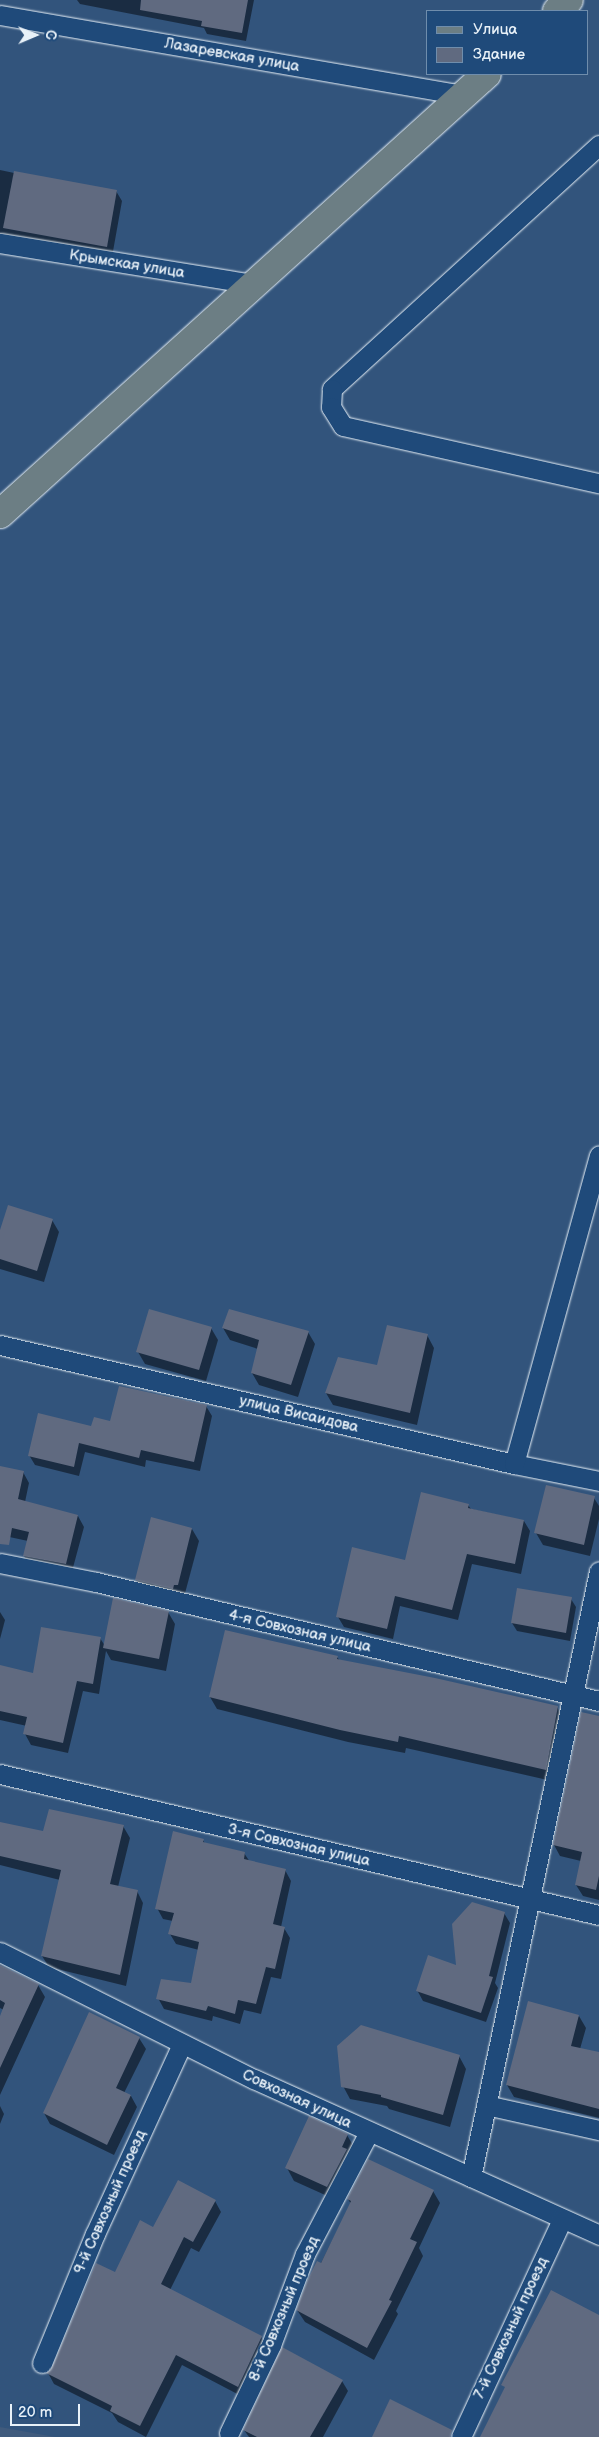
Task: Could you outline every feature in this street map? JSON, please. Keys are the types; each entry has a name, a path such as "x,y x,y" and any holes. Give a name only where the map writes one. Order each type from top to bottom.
{"main road":[{"path":"558,10 569,0"},
{"path":"0,514 486,75"}],"street":[{"name":"Лазаревская улица","path":"0,15 464,95"},
{"path":"599,145 332,389 331,407 343,426 599,483"},
{"name":"Крымская улица","path":"0,243 254,284"},
{"path":"514,1464 599,1156"},
{"name":"улица Висаидова","path":"0,1345 514,1464 599,1481"},
{"name":"4-я Совхозная улица","path":"0,1563 96,1582 599,1701"},
{"path":"471,2177 599,1571"},
{"name":"3-я Совхозная улица","path":"0,1774 599,1915"},
{"name":"Совхозная улица","path":"0,1952 254,2080 599,2235"},
{"name":"9-й Совхозный проезд","path":"42,2363 95,2234 182,2044"},
{"path":"486,2105 599,2130"},
{"name":"8-й Совхозный проезд","path":"228,2433 271,2345 304,2254 369,2132"},
{"name":"7-й Совхозный проезд","path":"461,2437 562,2218"}],"shaded area":[{"path":"0,2427 55,2437 0,2437"}],"building":[{"path":"141,0 248,0 242,33 201,26 202,21 140,10"},
{"path":"14,171 117,190 107,247 3,228"},
{"path":"8,1205 53,1219 37,1271 0,1259 0,1230"},
{"path":"149,1309 212,1327 199,1370 136,1352"},
{"path":"229,1309 309,1331 291,1385 251,1373 259,1340 222,1328"},
{"path":"387,1325 428,1334 410,1413 325,1393 338,1357 377,1365"},
{"path":"119,1386 207,1405 194,1462 141,1450 139,1458 79,1443 74,1467 28,1456 38,1413 91,1426 94,1417 110,1421"},
{"path":"0,1466 24,1471 18,1499 78,1515 66,1564 23,1556 29,1532 12,1528 9,1545 0,1544"},
{"path":"546,1485 595,1496 584,1545 534,1533"},
{"path":"421,1492 469,1504 468,1508 524,1520 515,1564 467,1554 452,1610 395,1596 387,1629 336,1617 352,1547 405,1560"},
{"path":"151,1517 192,1528 178,1585 174,1585 173,1589 135,1580"},
{"path":"517,1588 572,1597 566,1633 511,1623"},
{"path":"113,1598 169,1611 159,1659 103,1648"},
{"path":"41,1627 101,1637 93,1684 77,1681 63,1743 23,1734 27,1717 0,1711 0,1665 33,1673"},
{"path":"225,1630 338,1656 337,1659 435,1678 558,1706 546,1770 399,1736 398,1742 340,1730 209,1697"},
{"path":"581,1712 599,1716 599,1876 596,1890 575,1885 582,1852 553,1845"},
{"path":"49,1809 124,1825 110,1884 138,1890 120,1975 41,1956 61,1870 0,1856 0,1822 43,1831"},
{"path":"173,1831 204,1839 203,1842 245,1852 244,1859 286,1869 273,1924 285,1927 275,1969 266,1967 256,2004 238,2000 235,2014 208,2006 206,2011 156,1999 161,1979 191,1983 199,1942 168,1934 174,1913 155,1909"},
{"path":"472,1902 505,1912 489,1976 493,1977 481,2013 416,1991 428,1955 456,1965 452,1924"},
{"path":"0,1965 39,1984 0,2068 0,2016 5,2003 0,2000"},
{"path":"528,2001 579,2015 571,2046 599,2052 599,2109 506,2085"},
{"path":"89,2012 140,2037 116,2088 131,2095 107,2145 43,2113"},
{"path":"361,2025 460,2055 443,2115 381,2097 381,2095 341,2087 337,2046"},
{"path":"309,2116 348,2134 342,2147 347,2149 327,2187 285,2168"},
{"path":"368,2159 434,2190 410,2239 417,2242 389,2300 392,2301 367,2348 296,2310 317,2261 321,2263 351,2201 347,2199"},
{"path":"178,2180 216,2200 193,2242 184,2237 161,2284 262,2336 238,2387 176,2355 140,2426 110,2411 112,2406 46,2373 52,2367 96,2263 115,2272 140,2220 153,2227"},
{"path":"551,2290 599,2315 599,2437 480,2437 505,2387 501,2385"},
{"path":"282,2347 343,2380 310,2437 257,2437 243,2430"},
{"path":"390,2399 452,2430 450,2437 372,2437"}]}
